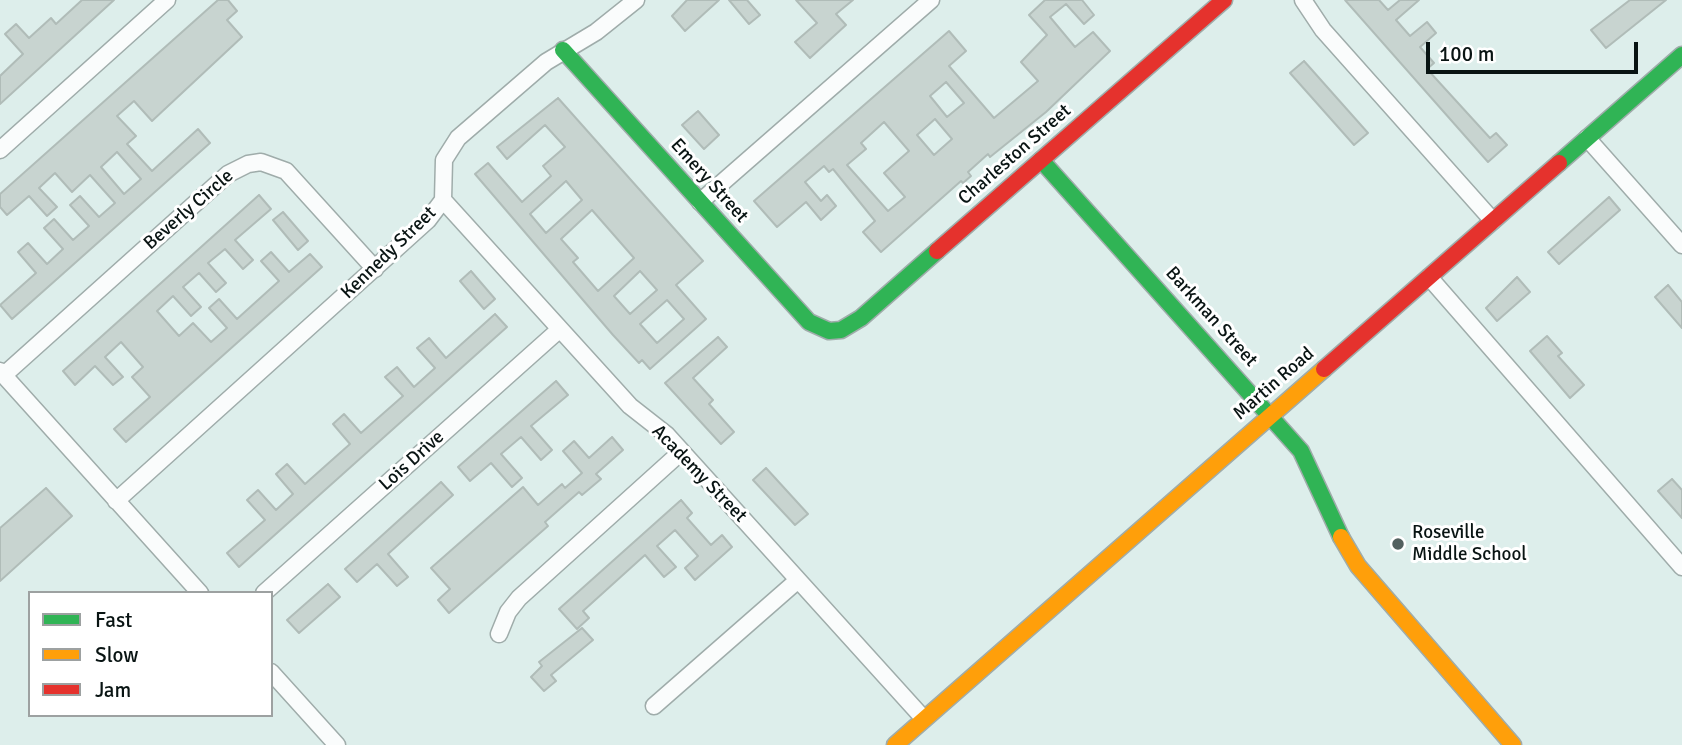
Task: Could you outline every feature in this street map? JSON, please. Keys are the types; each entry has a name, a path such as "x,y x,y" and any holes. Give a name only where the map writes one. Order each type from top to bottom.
{"street":[{"path":"0,149 167,0"},
{"name":"Kennedy Street","path":"116,501 428,220 443,200 444,160 452,145 564,50 596,32 636,0"},
{"path":"700,202 931,0"},
{"name":"Charleston Street","path":"829,331 851,326 1224,0"},
{"path":"1303,0 1330,38 1493,220"},
{"name":"Emery Street","path":"564,50 809,322 829,331"},
{"name":"Martin Road","path":"895,745 1682,55"},
{"path":"1587,138 1682,245"},
{"name":"Barkman Street","path":"1041,160 1301,451 1331,521 1358,566 1513,745"},
{"name":"Beverly Circle","path":"2,373 228,174 248,163 261,162 286,171 375,269"},
{"name":"Academy Street","path":"443,200 630,407 667,435 924,719"},
{"path":"1429,277 1682,567"},
{"name":"Lois Drive","path":"266,591 560,329"},
{"path":"2,373 198,591"},
{"path":"499,634 508,612 519,598 681,452"},
{"path":"654,706 799,580"},
{"path":"273,674 337,745"}],"building":[{"path":"82,0 114,0 0,104 0,76 23,54 5,34 16,24 29,38 51,18 56,24"},
{"path":"218,0 228,0 237,11 227,20 242,37 152,121 134,101 117,116 136,136 127,144 152,171 198,129 210,143 12,319 0,305 36,273 18,252 28,243 47,264 63,249 44,228 54,219 73,240 89,226 70,205 80,196 99,217 115,203 90,175 72,192 55,173 39,188 57,207 47,216 29,196 7,215 0,207 0,194","holes":["117,152 141,179 124,194 101,167"]},
{"path":"687,0 719,0 685,31 672,16"},
{"path":"729,0 747,0 760,15 749,24"},
{"path":"796,0 853,0 836,14 846,25 810,58 795,42 817,23"},
{"path":"1045,0 1082,0 1094,15 1084,24 1066,4 1050,17 1075,47 1093,32 1110,51 1046,112 990,157 988,154 968,172 971,176 963,183 961,181 881,252 863,232 875,221 833,169 829,172 824,166 805,182 821,201 827,195 836,206 821,220 806,202 777,227 754,201 949,31 966,51 949,66 994,118 1038,81 1021,62 1047,35 1029,15","holes":["946,82 964,103 947,117 930,96","935,119 952,139 934,155 917,135","884,122 909,151 884,173 905,197 888,211 847,165 866,149 861,143"]},
{"path":"1345,0 1379,0 1388,10 1400,0 1419,0 1396,20 1410,36 1427,22 1436,33 1420,47 1434,63 1427,69 1490,138 1496,133 1507,145 1488,162"},
{"path":"1630,0 1666,0 1606,48 1591,30"},
{"path":"1304,61 1368,133 1354,145 1290,73"},
{"path":"558,98 703,261 676,285 706,319 650,369 642,360 639,363 475,174 488,163 522,202 551,176 543,166 565,147 545,125 507,159 497,147","holes":["566,181 582,200 546,233 530,214","592,210 634,258 598,291 573,262 578,258 561,239","640,271 657,290 630,314 614,296","667,300 684,319 657,343 640,324"]},
{"path":"698,111 719,135 704,149 682,125"},
{"path":"259,195 271,209 235,240 253,260 243,269 225,249 208,263 226,283 216,292 199,273 183,287 201,307 191,316 173,296 157,311 179,336 193,323 211,342 227,328 209,308 219,299 237,319 279,281 261,261 271,252 289,272 310,254 322,267 126,442 114,429 150,397 132,377 143,367 121,342 105,357 123,377 113,385 95,366 75,385 63,371"},
{"path":"1609,197 1620,210 1559,264 1548,252"},
{"path":"283,212 308,241 298,250 273,220"},
{"path":"471,271 495,299 484,309 460,281"},
{"path":"1517,277 1530,292 1497,321 1486,308"},
{"path":"1668,285 1682,302 1682,328 1655,297"},
{"path":"495,314 507,327 239,567 227,553 265,520 247,500 258,490 276,510 293,494 276,474 287,464 305,484 350,444 333,424 344,414 361,433 403,396 385,377 397,367 414,387 435,368 417,348 429,338 446,358"},
{"path":"1547,336 1562,353 1558,356 1584,385 1570,398 1530,351"},
{"path":"718,337 727,347 693,378 713,400 709,404 734,432 721,444 665,383"},
{"path":"556,381 568,395 531,426 552,450 541,460 521,437 501,454 522,478 512,487 491,463 470,481 458,467"},
{"path":"612,437 623,450 596,474 601,479 582,495 579,492 545,522 548,526 449,613 438,600 450,589 431,568 523,487 538,505 562,484 565,488 582,473 563,451 574,441 589,458"},
{"path":"766,468 808,514 795,525 753,480"},
{"path":"1672,479 1682,490 1682,518 1658,491"},
{"path":"441,482 453,495 388,554 408,577 397,586 377,564 357,582 345,569"},
{"path":"46,488 72,516 0,581 0,528"},
{"path":"681,500 692,513 687,518 711,545 722,535 732,547 695,580 685,568 698,556 675,530 657,546 676,567 664,577 645,555 583,611 589,618 577,629 559,609"},
{"path":"328,584 340,597 299,633 287,620"},
{"path":"582,628 593,640 551,675 556,681 544,691 531,677 542,666 539,662"}],"traffic: fast":[{"path":"563,50 809,322 829,331 841,330 861,318 937,251"},
{"path":"1559,163 1682,55"},
{"path":"1041,160 1301,451 1341,537"}],"traffic: slow":[{"path":"895,745 1324,369"},
{"path":"1341,537 1358,566 1513,745"}],"traffic: jam":[{"path":"937,251 1224,0"},
{"path":"1324,369 1559,163"}],"place":[{"name":"Roseville Middle School","path":"1398,544"}]}
